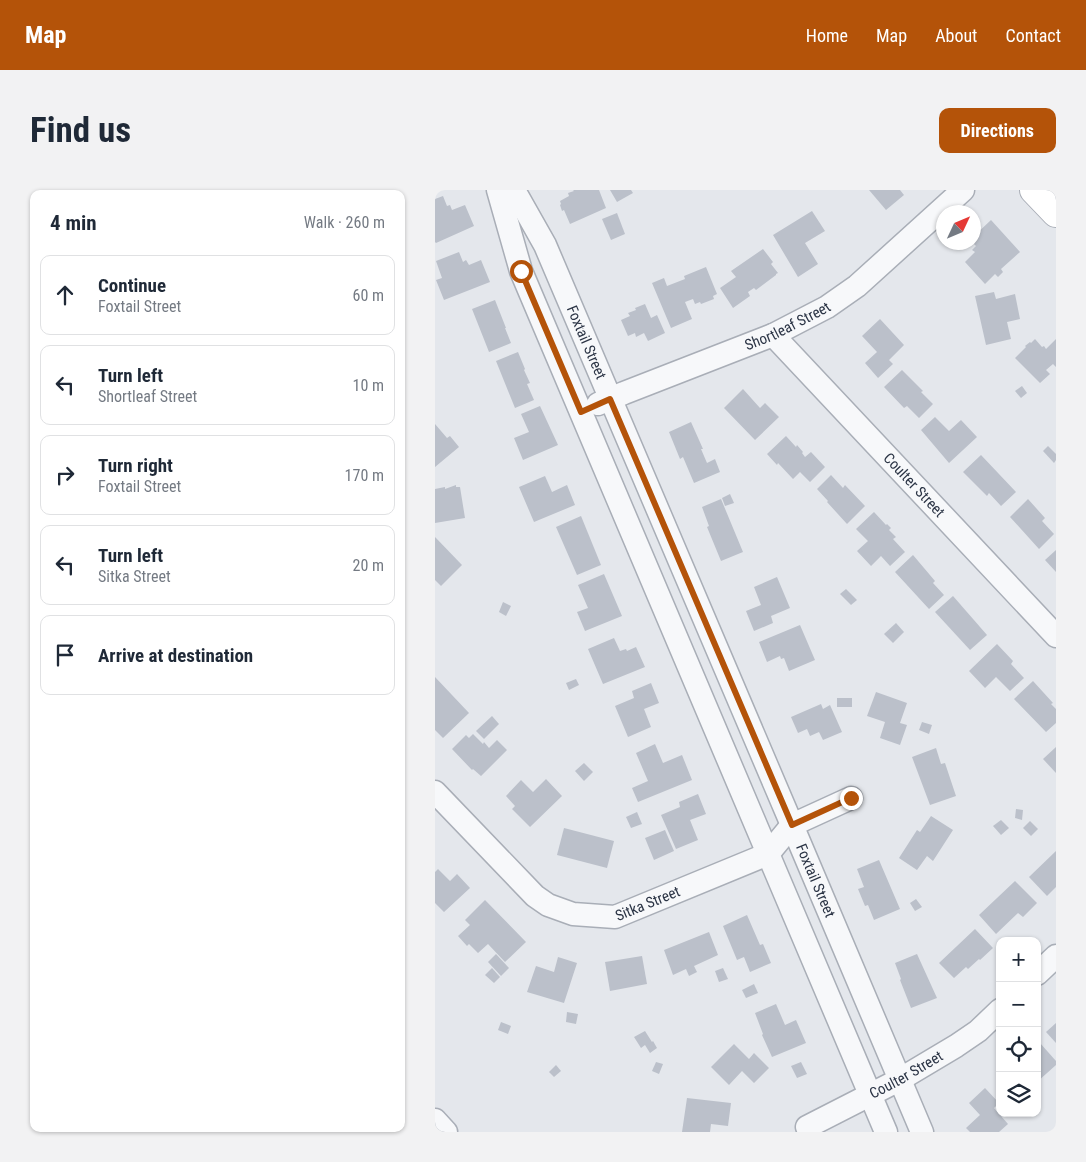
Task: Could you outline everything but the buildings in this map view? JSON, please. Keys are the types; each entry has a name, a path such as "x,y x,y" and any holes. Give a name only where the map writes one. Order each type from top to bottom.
{"main road":[{"path":"1034,190 1056,213"}],"street":[{"path":"498,190 521,271 886,1132"},
{"name":"Foxtail Street","path":"514,190 545,245 921,1132"},
{"name":"Shortleaf Street","path":"581,412 773,335 827,307 843,297 871,274 963,190"},
{"name":"Coulter Street","path":"773,335 1056,636"},
{"name":"Sitka Street","path":"435,792 535,896 548,905 573,914 615,917 768,854 792,825 851,798"},
{"path":"1041,970 1056,956"},
{"name":"Coulter Street","path":"807,1127 899,1080 956,1046 978,1031 996,1014"},
{"path":"435,1120 447,1132"}],"route":[{"path":"521,271 581,412 610,399 792,825 851,798"}]}
